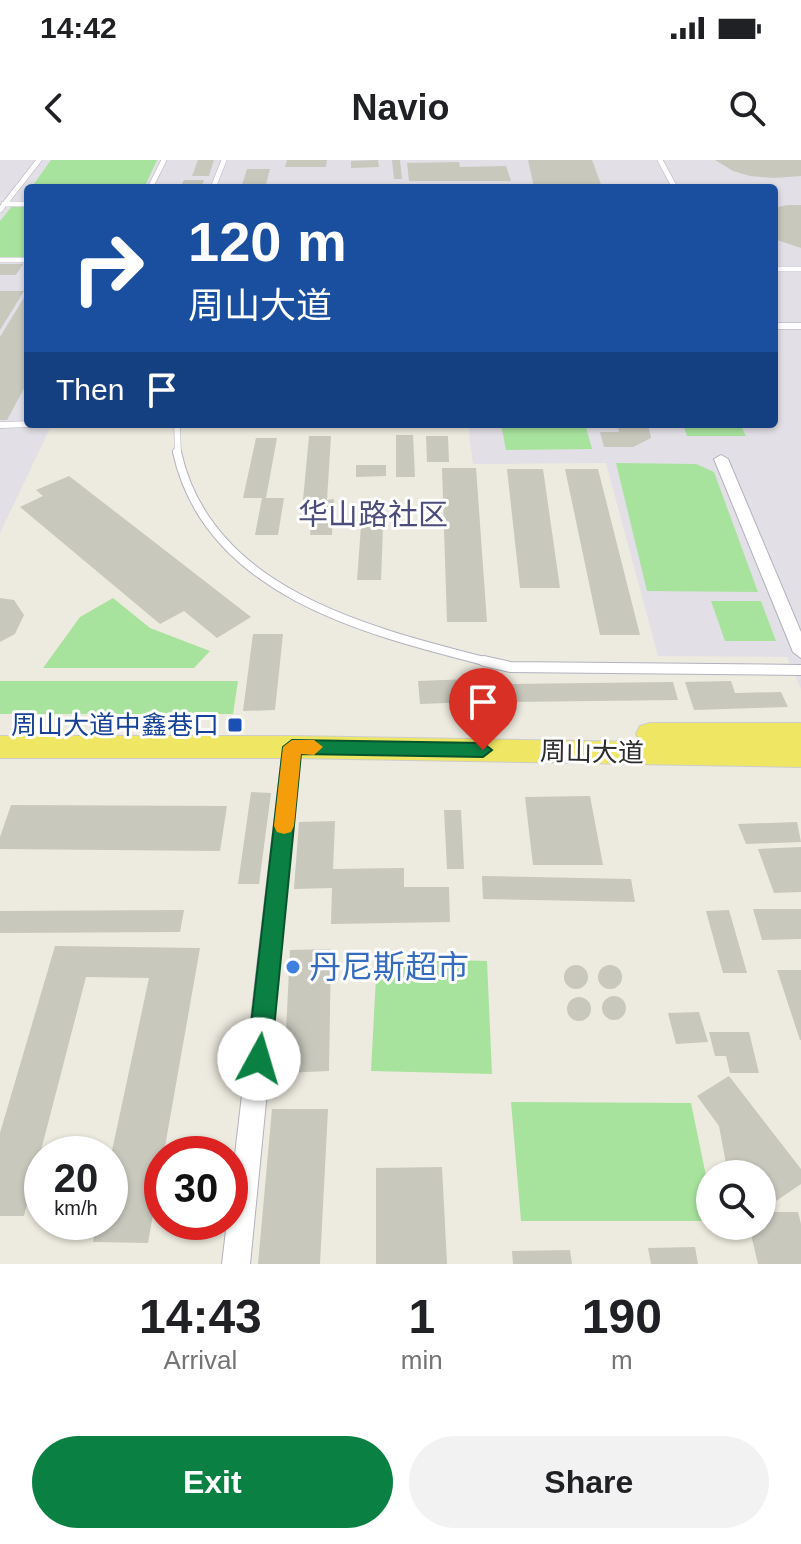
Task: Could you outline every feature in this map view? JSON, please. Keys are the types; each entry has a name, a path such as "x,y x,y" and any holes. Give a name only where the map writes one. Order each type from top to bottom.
{"main road":[{"name":"周山大道","path":"0,734 801,734"},
{"name":"周山大道","path":"0,747 292,747 801,756"}],"street":[{"path":"721,459 801,652"},
{"path":"236,1264 292,747"}],"lane":[{"path":"0,210 39,160"},
{"path":"152,184 164,160"},
{"path":"215,184 224,160"},
{"path":"660,160 673,184"},
{"path":"4,204 24,204"},
{"path":"0,260 24,260"},
{"path":"778,269 801,269"},
{"path":"778,326 801,326"},
{"path":"0,425 24,424"},
{"path":"177,428 176,446 183,478 209,524 235,556 280,587 339,618 398,639 510,667 801,670"}],"shaded area":[{"path":"0,160 801,160 801,689 787,657 658,656 606,463 473,464 468,428 778,428 778,184 24,184 24,428 50,428 0,533"}],"green space":[{"path":"51,160 157,160 146,184 34,184"},
{"path":"12,206 24,206 24,257 0,257 0,221"},
{"path":"502,428 586,428 592,449 506,450"},
{"path":"684,428 742,428 746,436 687,436"},
{"path":"616,463 696,464 714,472 758,592 647,591"},
{"path":"113,598 150,628 210,651 194,668 43,668 80,617"},
{"path":"711,601 761,601 776,641 725,641"},
{"path":"0,681 238,681 233,714 0,714"},
{"path":"377,958 487,961 492,1074 371,1071"},
{"path":"511,1102 691,1103 703,1160 696,1160 696,1221 521,1221"}],"building":[{"path":"198,160 214,160 209,176 192,176"},
{"path":"287,160 327,160 326,167 285,167"},
{"path":"378,160 379,167 351,168 351,161"},
{"path":"392,160 400,160 402,179 394,179"},
{"path":"528,160 592,160 601,184 533,184"},
{"path":"715,160 801,160 801,176 750,176 733,171"},
{"path":"459,162 460,167 506,166 511,181 409,181 407,163"},
{"path":"247,169 270,169 266,184 242,184"},
{"path":"184,180 204,180 202,184 182,184"},
{"path":"801,205 801,248 778,240 778,207"},
{"path":"0,264 23,264 16,275 0,275"},
{"path":"0,291 24,291 0,330"},
{"path":"24,298 24,388 7,420 0,420 0,337"},
{"path":"618,428 649,428 651,438 633,447 604,447 600,432 619,432"},
{"path":"396,435 413,435 415,477 396,477"},
{"path":"309,436 331,436 327,500 334,499 332,535 310,535 313,500 303,500"},
{"path":"426,436 448,436 449,462 427,462"},
{"path":"256,438 277,438 266,498 284,498 278,535 255,535 262,498 243,498"},
{"path":"356,465 386,465 386,476 356,477"},
{"path":"442,468 476,468 487,622 447,622"},
{"path":"507,469 543,469 560,588 520,588"},
{"path":"565,469 598,469 640,635 600,635"},
{"path":"69,476 251,617 217,638 184,611 160,624 20,507 43,496 36,490"},
{"path":"361,526 383,526 381,580 357,580"},
{"path":"0,598 14,600 24,615 15,634 0,642"},
{"path":"253,634 283,634 275,710 243,711"},
{"path":"471,679 474,702 420,704 418,681"},
{"path":"731,681 735,693 781,692 788,707 694,710 685,682"},
{"path":"673,682 678,700 510,702 507,684"},
{"path":"251,792 271,793 259,884 238,884"},
{"path":"590,796 603,865 533,865 525,797"},
{"path":"11,805 227,806 220,851 0,849 0,837"},
{"path":"444,810 461,810 464,869 447,869"},
{"path":"335,821 333,869 404,868 404,887 449,887 450,922 331,924 332,888 294,889 299,822"},
{"path":"797,822 801,842 746,844 738,824"},
{"path":"801,847 801,892 774,893 758,849"},
{"path":"482,876 631,879 635,902 483,899"},
{"path":"753,909 801,909 801,939 762,940"},
{"path":"184,910 180,932 0,933 0,911"},
{"path":"729,910 747,973 723,973 706,911"},
{"path":"55,946 200,948 167,1136 144,1136 144,1240 149,1240 148,1243 93,1242 128,1240 128,1136 115,1136 149,978 86,977 45,1136 24,1136 24,1216 0,1216 0,1133"},
{"path":"331,949 329,1071 284,1073 290,950"},
{"path":"576,965 587,972 588,977 581,988 576,989 565,982 564,977 571,966"},
{"path":"610,965 621,972 622,977 615,988 610,989 599,982 598,977 605,966"},
{"path":"777,970 801,970 801,1040 800,1040"},
{"path":"614,996 623,999 626,1008 623,1017 614,1020 605,1017 602,1008 605,999"},
{"path":"579,997 588,1000 591,1009 588,1018 579,1021 570,1018 567,1009 570,1000"},
{"path":"699,1012 708,1042 676,1044 668,1013"},
{"path":"709,1032 749,1032 759,1073 730,1073 726,1056 715,1056"},
{"path":"729,1076 801,1169 801,1184 776,1201 776,1160 725,1160 719,1126 697,1096"},
{"path":"272,1109 328,1109 320,1264 258,1264"},
{"path":"442,1167 447,1264 376,1264 376,1168"},
{"path":"776,1212 798,1212 801,1264 758,1264 752,1240 776,1240"},
{"path":"695,1247 698,1264 651,1264 648,1248"},
{"path":"570,1250 572,1264 513,1264 512,1251"}],"slow traffic":[{"path":"284,826 292,747 314,747"}],"place":[{"name":"周山大道中鑫巷口","path":"235,725"},
{"name":"丹尼斯超市","path":"293,967"}],"district":[{"name":"华山路社区","path":"373,514"}],"route":[{"path":"259,1059 292,747 483,750"}]}
